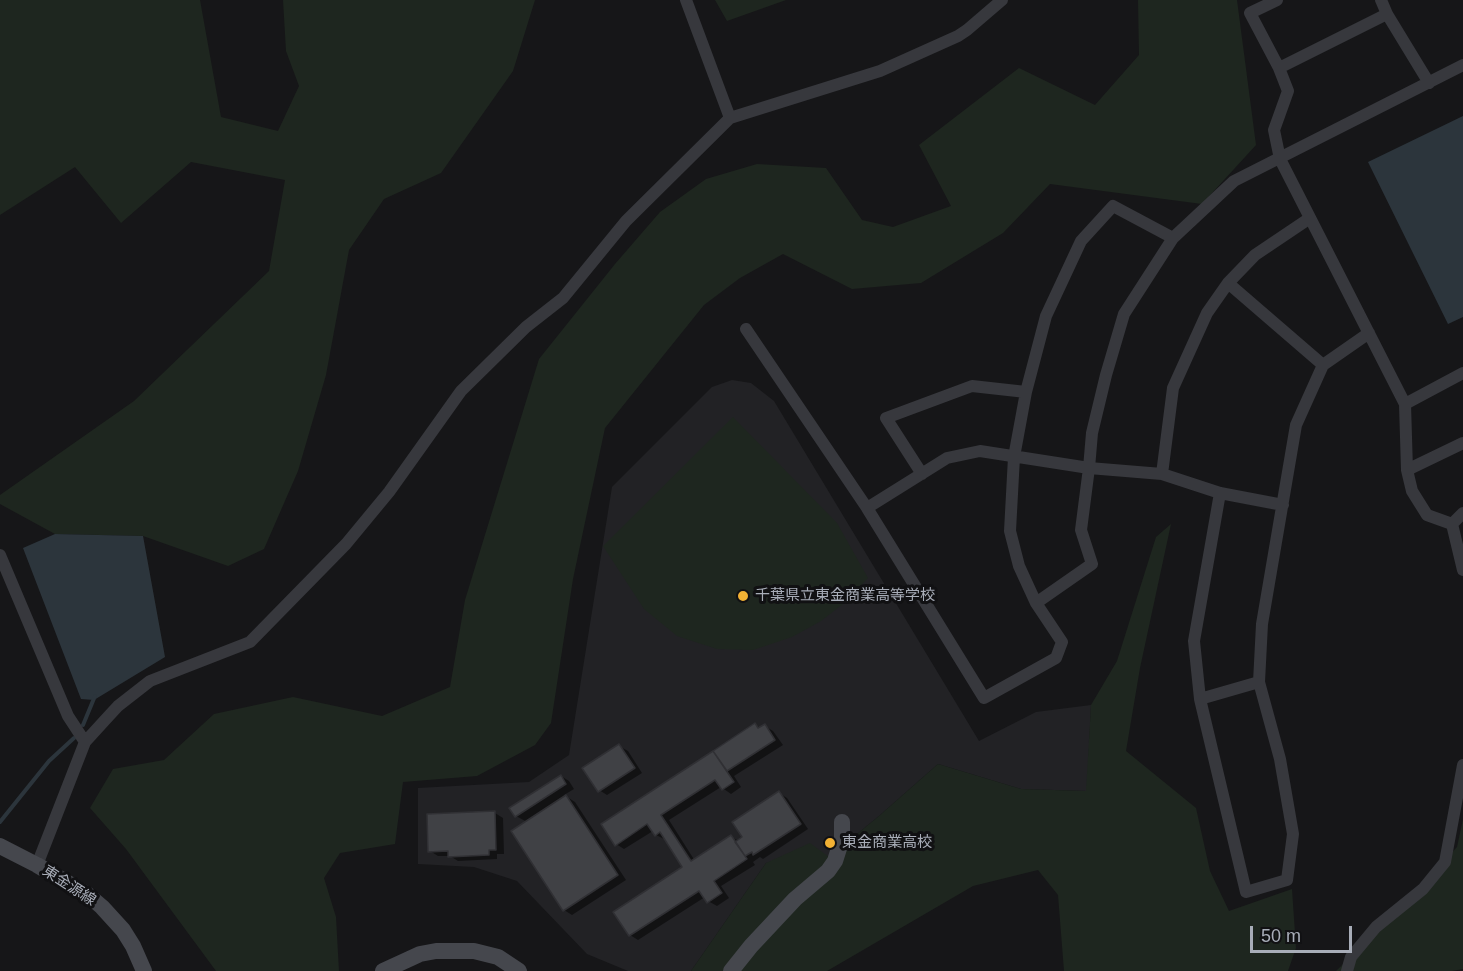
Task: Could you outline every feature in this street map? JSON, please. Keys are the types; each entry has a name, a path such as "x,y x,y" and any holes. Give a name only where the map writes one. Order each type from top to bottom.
{"street":[{"path":"686,0 730,118"},
{"path":"37,865 85,742 118,706 150,681 250,642 346,544 389,492 461,392 526,327 563,298 626,220 730,118 880,71 957,36 1002,0"},
{"path":"1277,0 1250,13 1279,68 1288,91 1274,130 1280,159 1405,404 1407,470 1412,491 1427,514 1452,524"},
{"path":"1381,0 1387,14 1429,83"},
{"path":"1279,68 1387,14"},
{"path":"1036,603 1092,564 1081,530 1092,433 1106,375 1124,314 1173,237 1234,182 1463,65"},
{"path":"747,328 867,508 984,698 1056,658 1062,642 1036,603 1019,566 1010,531 1014,457 1026,392 1046,316 1081,241 1113,206 1173,237"},
{"path":"1162,474 1173,388 1207,313 1228,283 1255,255 1310,218"},
{"path":"1228,283 1323,365"},
{"path":"1220,493 1194,641 1200,699 1246,892 1287,880 1293,834 1280,759 1259,682 1262,624 1296,425 1323,365 1369,333"},
{"path":"1405,404 1463,373"},
{"path":"922,474 886,418 972,386 1026,392"},
{"path":"1407,470 1463,443"},
{"path":"867,508 946,458 980,451 1089,468 1162,474 1220,493 1283,505"},
{"path":"1452,524 1463,513"},
{"path":"1452,524 1463,570"},
{"path":"0,555 69,716 85,742"},
{"path":"1200,699 1259,682"},
{"path":"1347,971 1351,957 1376,927 1423,889 1445,862 1463,765"},
{"path":"731,971 795,899 828,871 835,861 842,839 842,822"},
{"name":"東金源線","path":"0,846 88,895 123,930 144,971"},
{"path":"383,971 420,954 435,951 474,951 498,957 519,971"}],"shaded area":[{"path":"0,0 200,0 221,117 278,131 299,86 286,51 283,0 535,0 513,71 441,173 384,199 349,250 326,375 298,471 264,549 228,566 143,536 55,534 0,504 0,495 134,401 269,271 285,180 191,162 121,223 75,167 0,215"},
{"path":"715,0 786,0 727,21"},
{"path":"1138,0 1237,0 1256,145 1202,204 1050,184 1003,233 921,283 852,289 783,254 740,278 704,305 605,428 573,579 551,723 535,745 477,776 403,782 395,844 340,853 324,878 336,917 339,971 216,971 126,849 90,808 113,769 164,760 214,714 293,697 382,716 450,687 465,600 539,359 660,212 706,179 757,164 826,168 862,220 893,227 951,206 919,145 1019,68 1095,105 1139,55"},
{"path":"1463,116 1463,317 1448,324 1368,162"},
{"name":"千葉県立東金商業高等学校","path":"732,380 751,383 774,401 979,741 1036,712 1091,705 1087,791 1021,789 938,764 829,857 766,863 691,971 628,971 587,954 517,881 474,867 418,864 418,788 529,782 569,755 612,487 712,387"},
{"path":"733,417 837,523 868,578 843,604 821,621 792,637 753,650 717,649 677,636 644,609 603,546"},
{"path":"1171,524 1140,668 1126,751 1196,808 1210,871 1229,911 1292,889 1296,948 1288,971 1064,971 1058,895 1038,870 973,886 827,971 691,971 766,863 810,843 829,857 938,764 1021,789 1086,791 1091,705 1117,661 1156,537"},
{"path":"55,534 143,536 165,657 94,700 81,699 23,548"},
{"path":"1463,819 1463,969 1452,971 1336,971 1457,847"}],"building":[{"path":"755,723 758,728 765,724 775,740 727,771 713,751"},
{"path":"619,744 635,768 598,792 582,768"},
{"path":"713,751 734,782 722,790 715,780 661,815 691,861 731,835 747,859 714,881 722,893 707,903 699,891 629,936 613,912 682,867 660,832 655,836 647,824 615,846 601,824"},
{"path":"561,775 566,784 515,817 509,808"},
{"path":"779,791 801,824 753,855 752,852 745,856 735,842 742,837 732,822"},
{"path":"566,795 618,875 563,911 511,831"},
{"path":"495,811 496,850 489,850 489,855 448,857 448,851 428,852 427,814"}],"waterway":[{"path":"83,725 95,696"},
{"path":"0,822 49,761 74,738"}],"place":[{"name":"千葉県立東金商業高等学校","path":"743,596"},
{"name":"東金商業高校","path":"830,843"}]}
